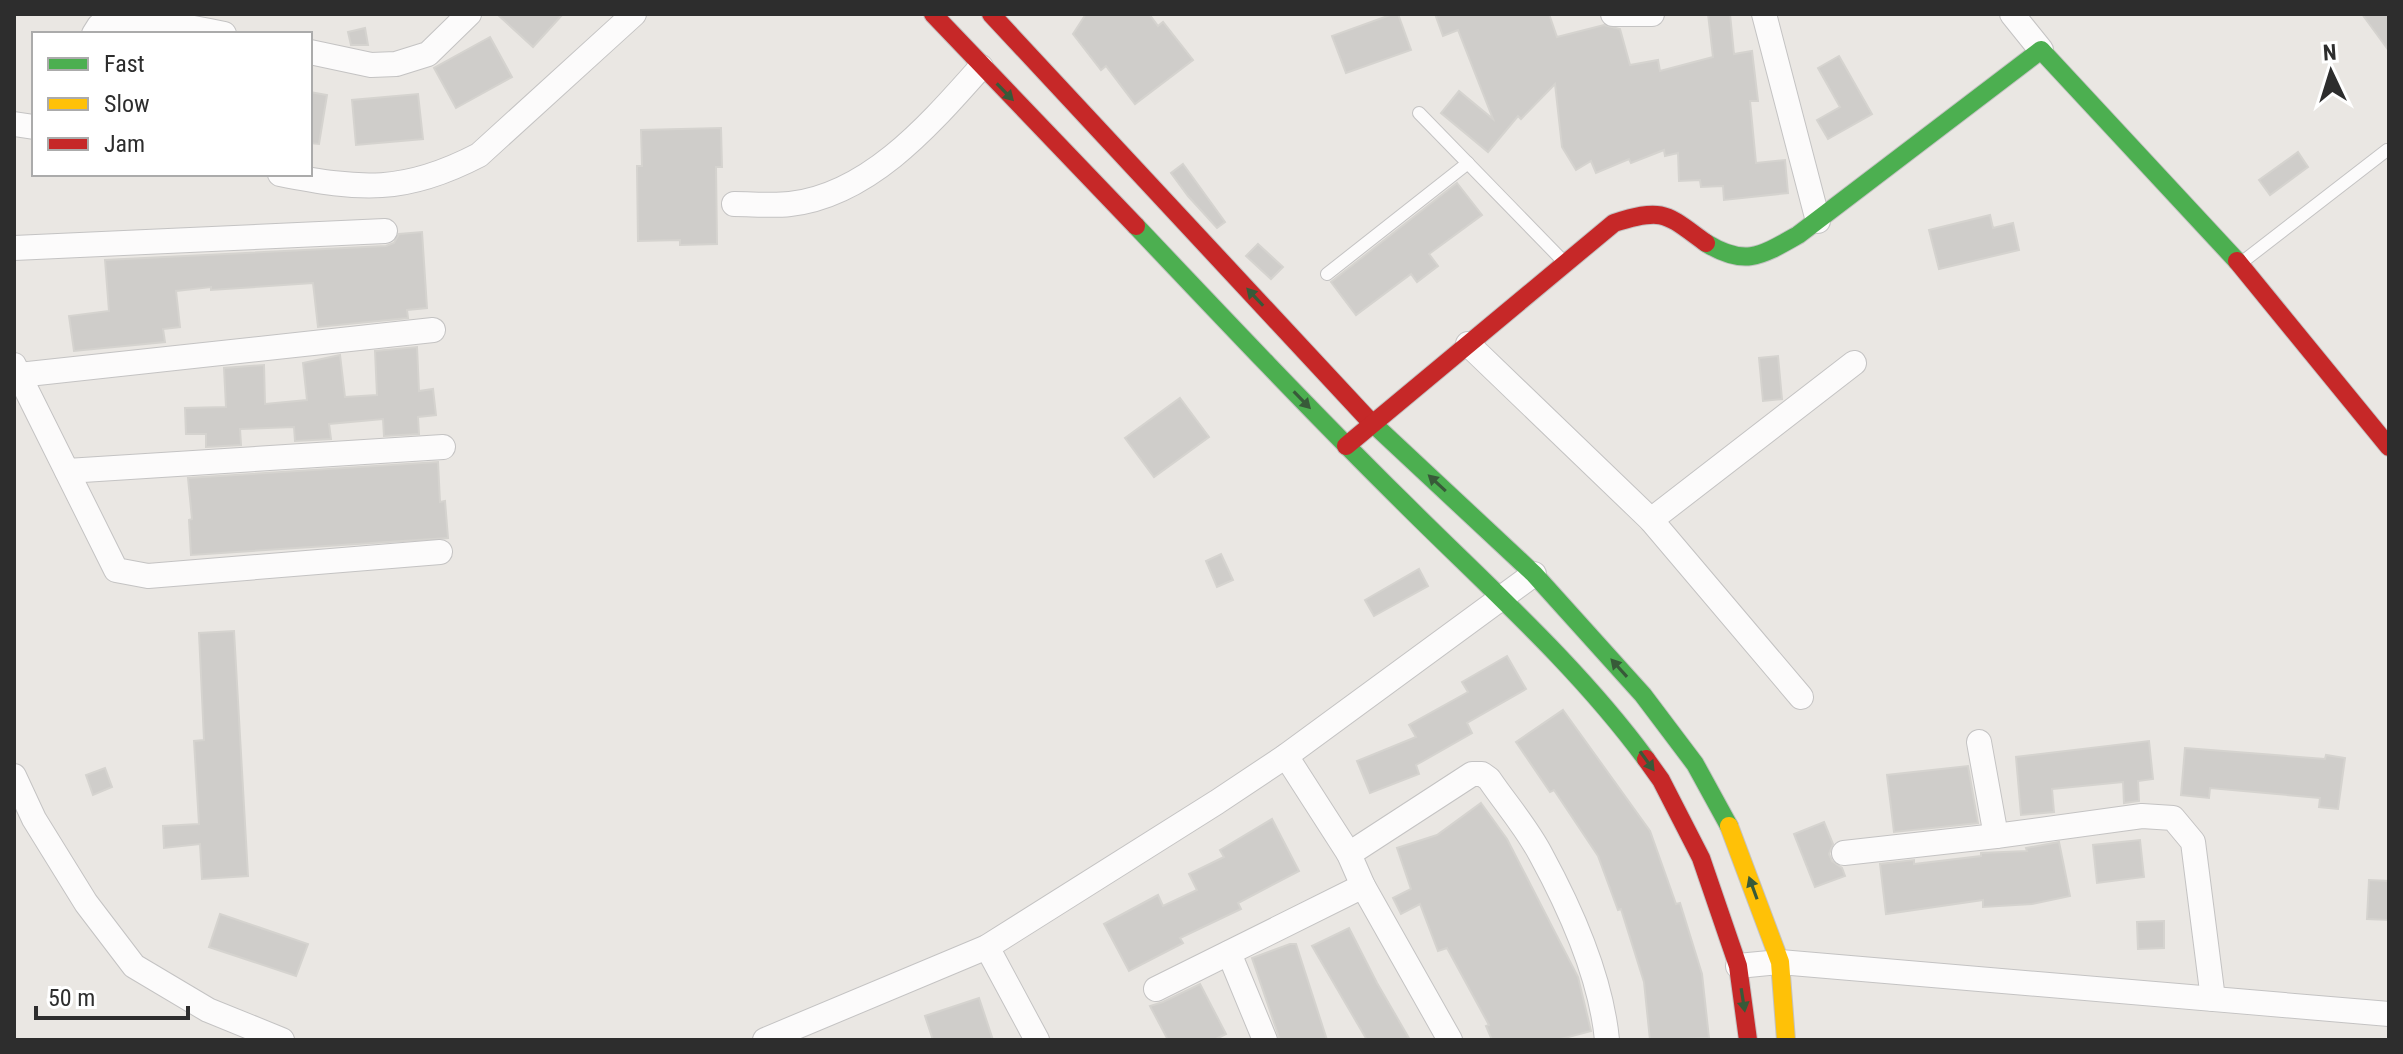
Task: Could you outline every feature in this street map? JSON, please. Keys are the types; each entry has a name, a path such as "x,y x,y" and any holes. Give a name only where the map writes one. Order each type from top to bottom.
{"street":[{"path":"312,52 371,65 396,64 428,54 469,14"},
{"path":"292,176 384,187 422,180 448,171 479,155 634,14"},
{"path":"933,14 1346,446 1561,659 1622,727 1661,780 1701,858 1738,966 1748,1040"},
{"path":"1613,14 1652,14"},
{"path":"1764,14 1818,221"},
{"path":"2012,14 2041,50 2239,264 2389,447"},
{"path":"1001,18 1372,423 1534,574 1643,695 1695,764 1726,818 1780,962 1786,1040"},
{"path":"95,32 99,26 120,22 190,20 219,32"},
{"path":"1346,446 1614,223 1636,215 1661,213 1678,220 1714,249 1740,259 1765,253 1818,221 2041,50"},
{"path":"734,204 789,204 818,198 845,187 879,166 912,138 981,67"},
{"path":"14,248 385,231"},
{"path":"433,330 17,370 116,570 148,576 440,552"},
{"path":"1468,344 1651,520 1801,697"},
{"path":"1651,520 1854,363"},
{"path":"67,471 443,447"},
{"path":"765,1040 987,947 1286,756 1534,574"},
{"path":"1979,742 1996,836"},
{"path":"1286,756 1349,854 1363,886 1450,1040"},
{"path":"1349,854 1472,774 1482,774 1489,779 1541,854 1587,953 1605,1018 1607,1040"},
{"path":"14,776 34,819 86,903 134,966 208,1010 282,1040"},
{"path":"1844,853 2142,816 2173,818 2193,842 2213,999"},
{"path":"1156,989 1363,886"},
{"path":"987,947 1037,1040"},
{"path":"1229,953 1265,1040"},
{"path":"1738,966 1780,962 2389,1014"}],"lane":[{"path":"1419,113 1565,264"},
{"path":"2239,264 2387,150"},
{"path":"1327,274 1468,163"}],"building":[{"path":"497,14 563,14 533,47"},
{"path":"1086,14 1149,14 1158,26 1163,22 1193,60 1135,104 1106,66 1101,70 1073,34"},
{"path":"1398,14 1411,50 1346,73 1332,36"},
{"path":"1435,14 1549,14 1557,37 1604,25 1620,29 1630,65 1658,60 1660,71 1713,57 1708,14 1730,14 1734,54 1752,51 1758,101 1750,101 1756,163 1785,160 1788,193 1724,200 1723,186 1701,187 1700,180 1679,181 1678,153 1665,156 1664,150 1631,163 1629,159 1596,173 1591,161 1576,170 1562,147 1555,84 1521,119 1518,116 1488,152 1441,113 1459,91 1493,119 1458,30 1443,36"},
{"path":"2362,14 2389,14 2389,51"},
{"path":"365,28 368,45 351,45 348,32"},
{"path":"490,37 512,77 456,108 434,68"},
{"path":"1839,56 1872,114 1828,139 1817,120 1840,107 1818,68"},
{"path":"312,92 327,95 319,144 312,143"},
{"path":"418,94 423,139 356,145 352,100"},
{"path":"721,128 722,167 716,167 717,244 680,245 680,240 638,241 637,166 642,166 641,130"},
{"path":"2298,152 2308,167 2270,195 2259,180"},
{"path":"1183,164 1225,222 1217,228 1171,173"},
{"path":"1457,183 1482,215 1429,254 1438,266 1417,282 1411,274 1356,315 1331,282"},
{"path":"1990,215 1993,228 2013,223 2019,250 1939,269 1929,230"},
{"path":"422,232 427,308 407,310 408,318 318,327 313,283 211,290 211,287 176,291 180,327 163,329 165,342 74,351 69,316 109,311 105,260 386,246 394,243 399,234"},
{"path":"1258,244 1283,267 1271,279 1246,256"},
{"path":"417,347 419,391 433,389 436,415 418,417 419,434 384,436 383,419 329,424 331,439 295,441 294,427 240,429 241,445 206,447 206,434 186,434 185,408 226,407 224,368 264,365 265,404 307,400 303,363 340,355 345,397 377,395 375,351"},
{"path":"1778,356 1782,399 1763,401 1759,358"},
{"path":"1180,398 1209,437 1154,477 1125,438"},
{"path":"438,462 440,502 445,501 448,538 191,555 189,520 192,519 188,478"},
{"path":"1221,554 1233,580 1217,587 1206,561"},
{"path":"1419,569 1428,586 1374,616 1365,600"},
{"path":"234,631 248,876 202,879 200,844 164,848 163,826 199,824 194,741 204,740 199,633"},
{"path":"1507,656 1526,689 1467,723 1472,733 1416,765 1419,774 1370,793 1357,761 1416,737 1409,725 1468,692 1462,682"},
{"path":"1563,710 1650,831 1676,904 1680,903 1702,974 1709,1038 1650,1040 1644,982 1621,909 1618,910 1598,856 1554,790 1550,792 1516,742"},
{"path":"2149,741 2153,779 2138,781 2139,801 2124,803 2123,782 2052,789 2054,812 2021,815 2016,757"},
{"path":"2185,748 2345,758 2338,809 2319,807 2320,798 2210,788 2209,798 2181,795"},
{"path":"1968,766 1978,823 1894,832 1887,775"},
{"path":"105,768 112,787 93,795 86,775"},
{"path":"1481,803 1507,839 1578,977 1591,1031 1557,1040 1492,1040 1486,1026 1489,1025 1447,948 1438,951 1420,904 1401,914 1393,898 1411,889 1397,848 1437,835"},
{"path":"1272,819 1299,871 1238,903 1241,909 1180,938 1183,943 1129,971 1104,924 1158,895 1163,906 1197,890 1189,874 1224,857 1220,850"},
{"path":"1824,822 1833,844 1829,854 1845,876 1815,887 1794,834"},
{"path":"2140,840 2144,877 2097,883 2093,845"},
{"path":"2059,842 2070,896 2032,904 1983,907 1983,900 1886,914 1880,864 1914,860 1914,864 1981,856 1981,853 2027,851 2026,848"},
{"path":"2369,880 2389,881 2389,920 2367,919"},
{"path":"220,914 308,944 296,976 209,947"},
{"path":"2164,921 2164,948 2138,949 2137,922"},
{"path":"1349,928 1410,1040 1367,1040 1312,946"},
{"path":"1296,944 1327,1040 1280,1040 1252,958"},
{"path":"1200,984 1226,1034 1214,1040 1168,1040 1150,1006"},
{"path":"979,998 993,1040 933,1040 925,1016"}],"traffic: fast":[{"path":"1706,243 1742,257 1763,253 1798,235 2041,50 2237,261"},
{"path":"1136,226 1335,434 1560,658 1646,759"},
{"path":"1367,418 1534,574 1643,695 1695,764 1729,826"}],"traffic: slow":[{"path":"1729,826 1780,962 1786,1040"}],"traffic: jam":[{"path":"933,14 1136,226"},
{"path":"991,14 1367,418"},
{"path":"1346,446 1614,223 1644,215 1664,216 1706,243"},
{"path":"2237,261 2389,447"},
{"path":"1646,759 1661,780 1701,858 1738,966 1748,1040"}]}
